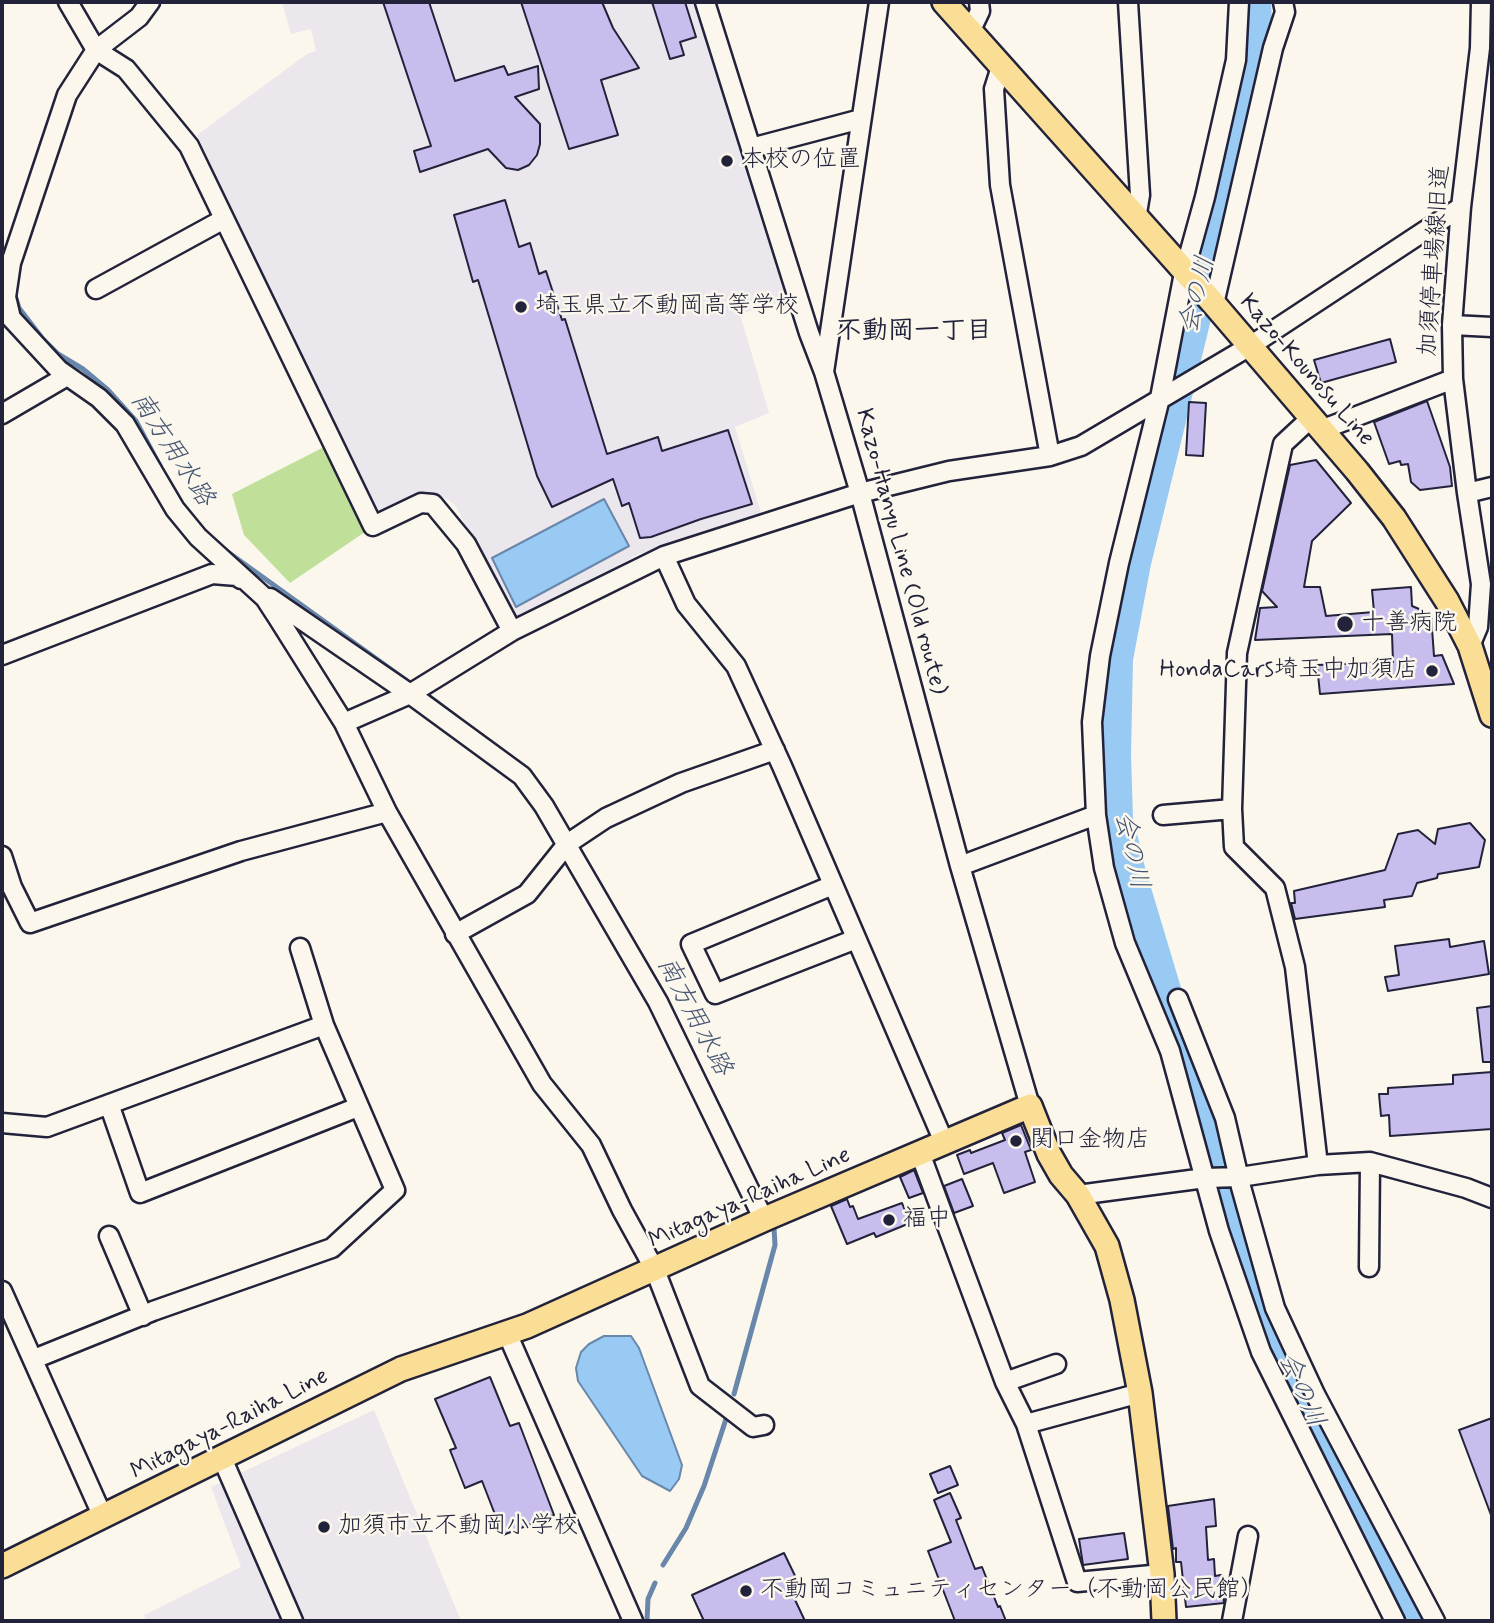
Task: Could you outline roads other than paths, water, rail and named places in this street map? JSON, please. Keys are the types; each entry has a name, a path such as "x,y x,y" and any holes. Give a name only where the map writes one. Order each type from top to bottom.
{"main road":[{"name":"Kazo-Kounosu Line","path":"944,2 1211,301 1394,518 1447,601 1471,646 1492,715"},
{"name":"Mitagaya-Raiha Line","path":"2,1566 401,1369 507,1333 1030,1106"},
{"path":"1030,1106 1049,1154 1061,1175 1078,1195 1107,1246 1122,1300 1140,1393 1162,1574 1164,1621"}],"street":[{"path":"68,2 101,54 126,69 189,146 373,526 421,503 433,504 466,544 512,631"},
{"path":"150,2 67,95 11,263 6,297 11,318 59,370 99,398 125,424 175,509 198,537 265,598 344,723 387,812 542,1084 591,1145 655,1270 700,1387 742,1416 753,1427 764,1426"},
{"path":"705,2 808,333 824,372"},
{"name":"Kazo-Hanyu Line (Old route)","path":"879,2 824,372 860,493 960,866 1030,1106"},
{"path":"970,32 980,11 979,2"},
{"path":"1128,2 1140,195 1136,219"},
{"path":"1239,2 1236,60 1160,398 1119,563 1100,656 1092,722 1096,816 1104,868 1125,943 1170,1051 1209,1178 1219,1231 1261,1352 1395,1621"},
{"path":"1211,301 1284,12 1283,2"},
{"name":"加須停車場線旧道","path":"1471,646 1478,627 1486,582 1467,493 1453,379 1452,326 1461,207 1480,48 1481,2"},
{"path":"1001,67 993,89 1000,185 1049,456"},
{"path":"751,148 862,119"},
{"path":"344,723 416,691 512,631 664,556 860,493 950,471 1049,456 1081,446 1250,346 1461,207"},
{"path":"96,289 224,219"},
{"path":"1452,326 1492,327"},
{"path":"2,414 67,376"},
{"path":"1318,1165 1295,967 1275,888 1234,847 1232,809 1237,653 1283,444 1316,424 1453,379"},
{"path":"1467,493 1492,487"},
{"path":"664,556 686,604 736,666 775,750 944,1142"},
{"path":"2,655 212,574 237,576 416,691 522,776 571,841 658,1002 769,1218"},
{"path":"455,934 527,894 571,841 606,818 681,783 775,750"},
{"path":"1163,815 1232,809"},
{"path":"2,856 12,887 30,923 241,851 387,812"},
{"path":"960,866 1096,816"},
{"path":"833,885 691,944 715,994 856,939"},
{"path":"34,1359 143,1316 332,1248 395,1190 324,1025 300,948"},
{"path":"1178,999 1225,1118 1236,1176 1275,1308 1315,1394 1435,1621"},
{"path":"2,1123 47,1127 324,1025"},
{"path":"109,1104 140,1193 358,1107"},
{"path":"920,1153 1005,1382 1026,1424 1077,1582 1162,1574"},
{"path":"1368,1267 1370,1162"},
{"path":"1078,1195 1318,1165 1370,1162 1466,1188 1492,1198"},
{"path":"109,1236 143,1316"},
{"path":"2,1291 103,1517"},
{"path":"507,1333 633,1621"},
{"path":"1005,1382 1056,1364"},
{"path":"1026,1424 1140,1393"},
{"path":"222,1458 293,1621"},
{"path":"1232,1621 1248,1536"}],"water":[{"path":"604,499 629,546 516,607 492,558"},
{"path":"604,1336 631,1336 639,1348 682,1465 679,1479 670,1491 642,1476 578,1381 576,1368 581,1352"}],"waterway":[{"name":"会の川","path":"1256,2 1258,43 1205,281 1136,563 1118,659 1118,819 1131,873 1221,1173 1226,1181 1273,1333 1308,1414 1417,1621"},
{"name":"南方用水路","path":"14,292 19,308 43,339 58,354 83,369 108,390 136,421 160,466"},
{"name":"南方用水路","path":"225,550 410,683"},
{"name":"南方用水路","path":"426,694 455,716"},
{"name":"南方用水路","path":"690,1049 726,1121"},
{"name":"南方用水路","path":"734,1394 775,1245 774,1228"},
{"name":"南方用水路","path":"663,1565 686,1528 704,1486 727,1416"},
{"name":"南方用水路","path":"647,1621 648,1599 655,1583"}],"place":[{"name":"本校の位置","path":"727,161"},
{"name":"埼玉県立不動岡高等学校","path":"521,307"},
{"name":"十善病院","path":"1345,624"},
{"name":"HondaCars埼玉中加須店","path":"1432,671"},
{"name":"関口金物店","path":"1016,1141"},
{"name":"福中","path":"889,1220"},
{"name":"加須市立不動岡小学校","path":"324,1527"},
{"name":"不動岡コミュニティセンター（不動岡公民館）","path":"746,1591"}],"district":[{"name":"不動岡一丁目","path":"914,333"}]}
